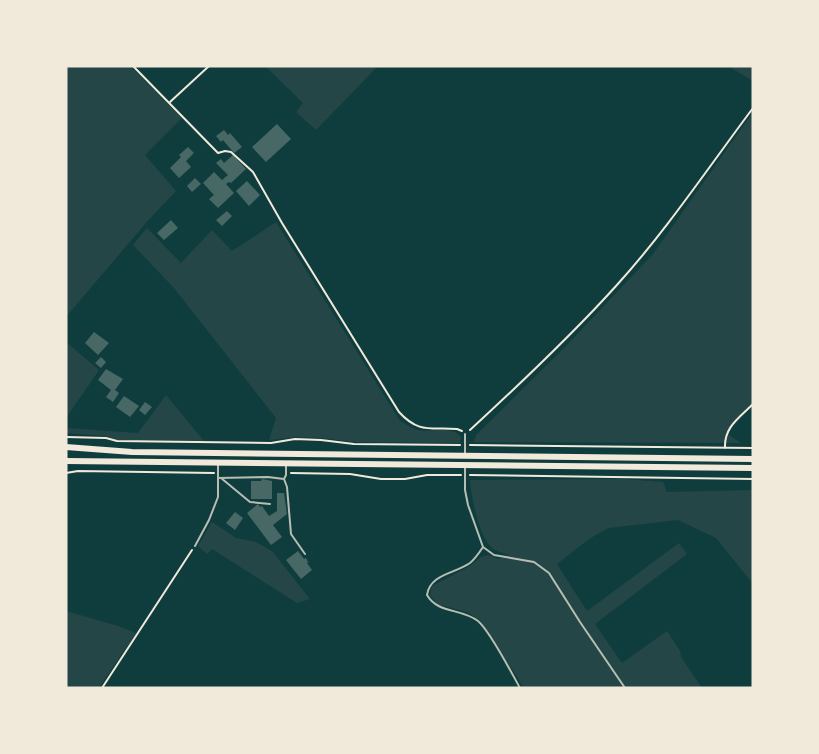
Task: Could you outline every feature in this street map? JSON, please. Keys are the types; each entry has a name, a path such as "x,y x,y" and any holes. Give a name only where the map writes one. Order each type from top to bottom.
{"main road":[{"path":"66,447 132,452 753,459"},
{"path":"66,461 753,468"}],"lane":[{"path":"465,434 465,456"},
{"path":"194,546 209,520 218,497 220,478 218,462"},
{"path":"286,463 284,479 287,487 291,534 305,554"},
{"path":"465,465 468,505 483,547 494,555 534,562 542,566 549,573 580,622 626,688"},
{"path":"220,478 268,477 284,479"},
{"path":"220,478 250,502 270,504"},
{"path":"483,547 469,563 430,584 427,596 435,605 466,614 480,623 520,688"}],"path":[{"path":"133,66 218,153 231,152 253,172 282,223 399,412 406,420 417,426 457,429 465,434 543,362 616,286 660,233 753,108"},
{"path":"170,102 209,66"},
{"path":"725,446 725,439 730,427 753,404"},
{"path":"66,437 106,438 133,442 271,443 295,439 354,444 725,446 753,448"},
{"path":"66,473 78,471 218,473"},
{"path":"286,473 350,474 389,479 405,479 427,475 753,479"},
{"path":"102,688 194,546"}],"shaded area":[{"path":"66,66 130,66 182,118 145,155 176,191 145,224 66,317"},
{"path":"265,66 378,66 316,130 296,112 303,103"},
{"path":"728,66 753,66 753,81"},
{"path":"753,112 753,405 726,433 741,443 474,442 476,435 563,349 653,254"},
{"path":"276,222 400,421 411,428 423,431 452,431 461,437 460,443 355,442 296,437 269,440 276,418 174,288 133,245 147,228 181,263 212,230 232,251"},
{"path":"66,342 99,370 66,418"},
{"path":"166,395 204,441 118,440 106,436 66,433 66,428 138,433"},
{"path":"625,479 663,482 667,492 753,490 753,584 716,538 678,520 608,528 589,539 557,564 587,611 679,543 687,554 595,624 622,663 667,631 680,651 681,657 702,688 524,688 481,621 467,612 436,604 430,595 432,586 470,566 481,557 488,555 498,559 509,555 497,551 487,542 479,525 470,480"},
{"path":"212,522 236,538 256,542 272,551 310,599 297,603 212,549 207,554 198,546"},
{"path":"66,611 136,633 99,688 66,688"}],"building":[{"path":"277,124 291,139 266,162 252,147"},
{"path":"224,130 228,135 230,133 242,147 234,153 223,140 221,142 216,136"},
{"path":"188,147 194,153 186,161 191,167 179,178 170,168 181,157 179,155"},
{"path":"233,155 246,169 231,183 226,184 234,193 218,208 209,199 214,195 203,183 214,172 222,180 228,175 216,163 221,159 224,163"},
{"path":"195,178 201,184 192,192 187,186"},
{"path":"247,181 260,195 249,206 236,191"},
{"path":"227,211 232,216 222,226 216,220"},
{"path":"171,220 178,228 164,240 157,233"},
{"path":"94,332 109,343 98,355 85,343"},
{"path":"101,357 106,362 101,368 95,363"},
{"path":"106,369 123,379 115,390 119,393 113,402 106,397 111,390 98,380"},
{"path":"124,396 139,406 130,417 116,407"},
{"path":"145,402 152,407 145,415 139,410"},
{"path":"262,479 272,481 272,499 251,499 251,481 261,481"},
{"path":"277,493 284,493 287,514 273,525 282,537 271,545 247,513 258,504 260,507 262,506 269,516 277,511"},
{"path":"235,512 243,518 235,530 226,523"},
{"path":"298,551 304,559 306,558 312,570 301,579 286,560"}]}
